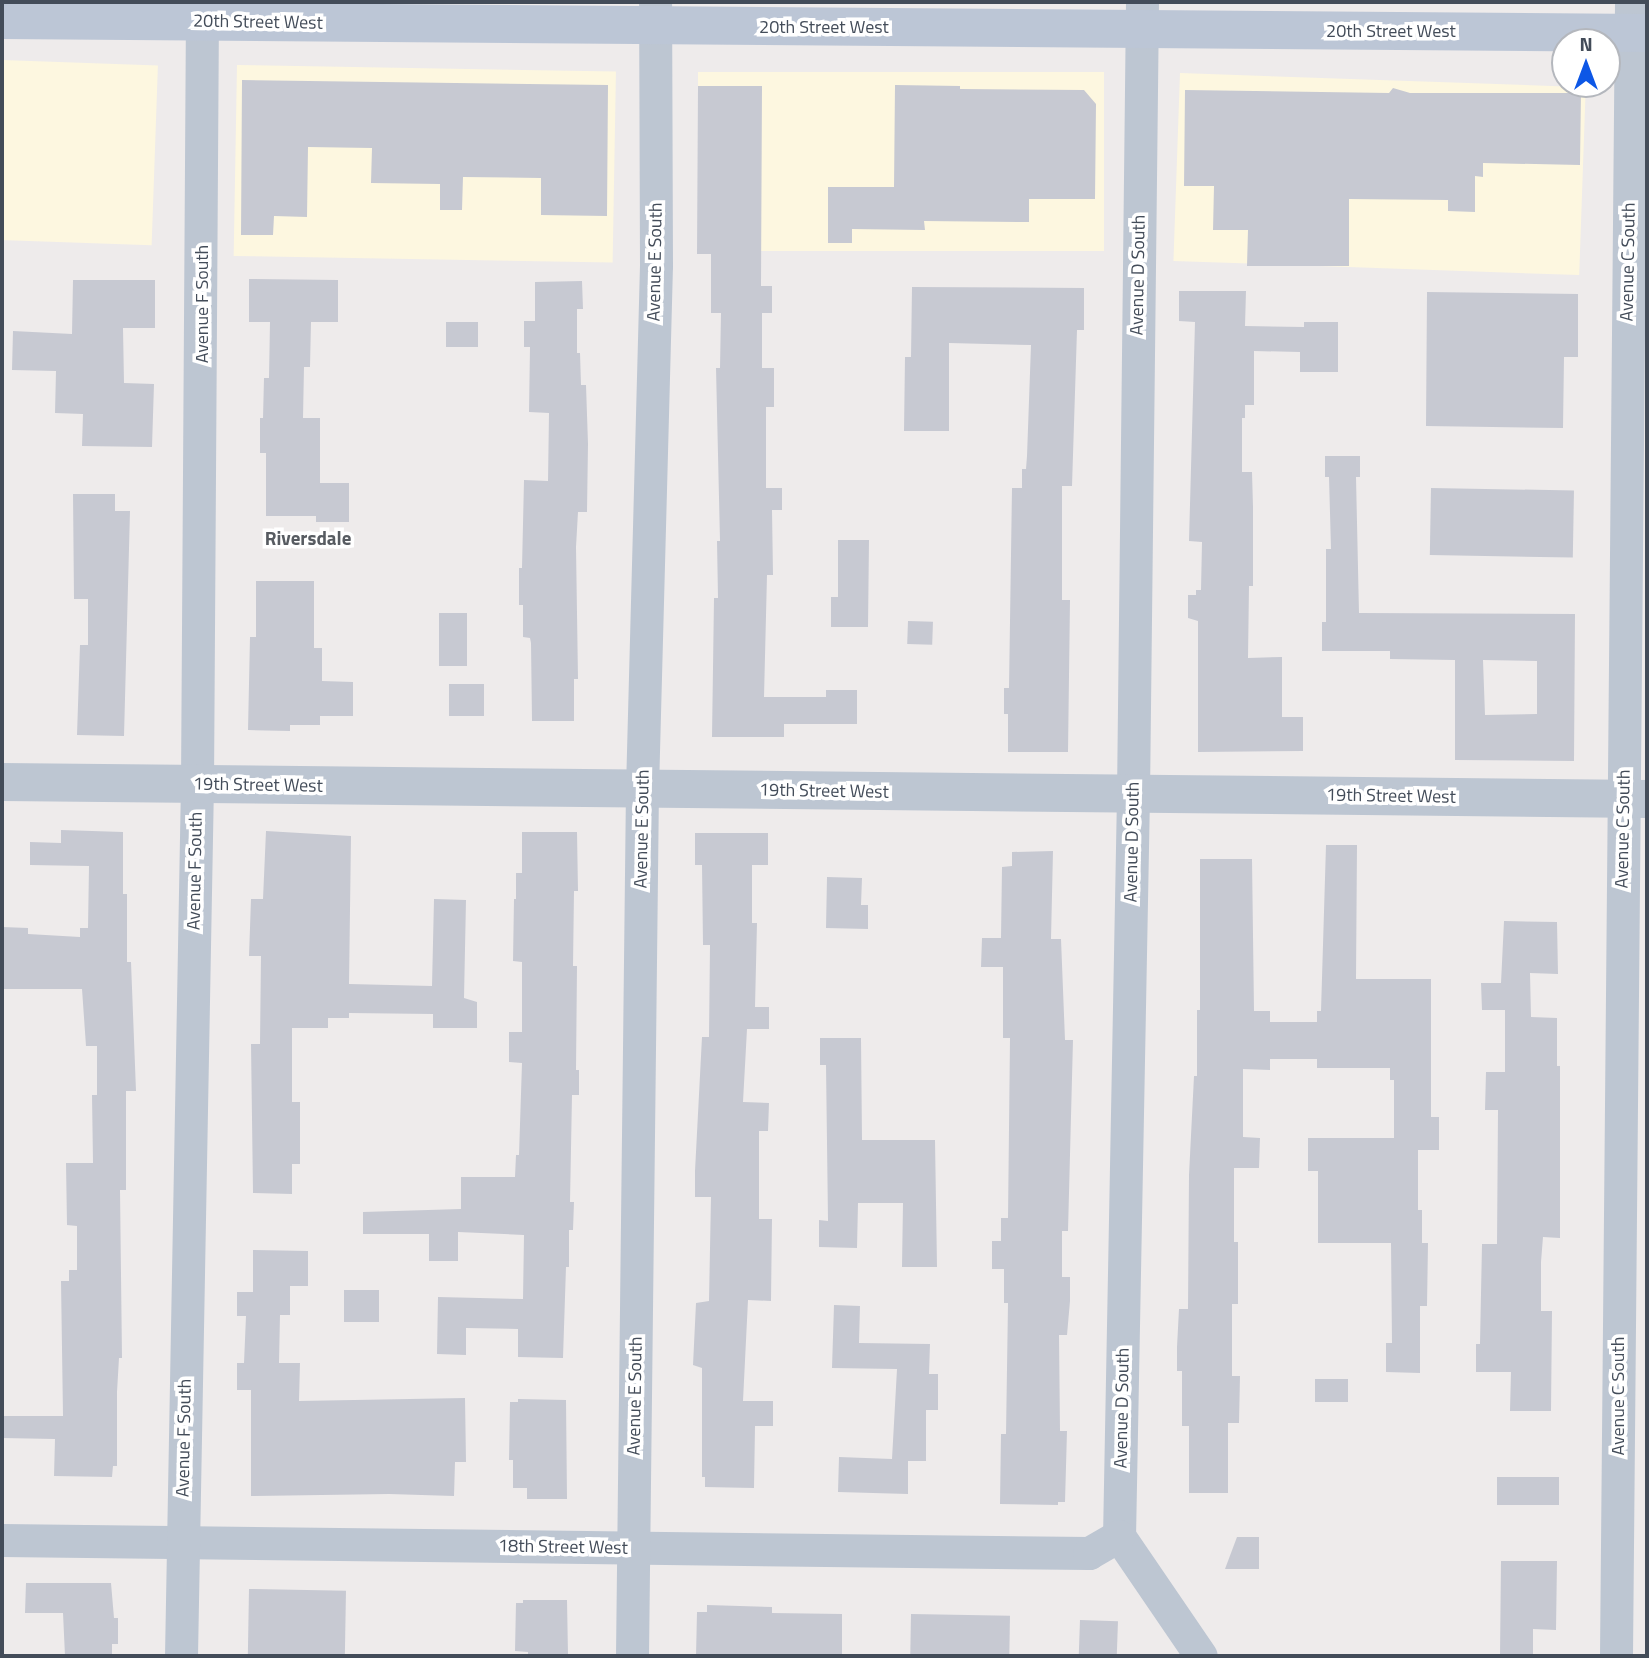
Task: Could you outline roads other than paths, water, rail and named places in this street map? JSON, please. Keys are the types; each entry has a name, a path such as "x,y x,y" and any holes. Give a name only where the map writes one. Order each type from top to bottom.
{"main road":[{"name":"20th Street West","path":"2,20 202,12 1141,16 1636,23"}],"street":[{"name":"Avenue F South","path":"181,1656 197,785 202,12"},
{"name":"Avenue E South","path":"632,1656 642,789 656,265 655,14"},
{"name":"Avenue D South","path":"1119,1536 1133,795 1141,16"},
{"name":"Avenue C South","path":"1616,1656 1634,1178 1636,23"},
{"name":"19th Street West","path":"2,782 1635,799"},
{"name":"18th Street West","path":"2,1540 1089,1553 1119,1536"},
{"path":"1119,1536 1201,1656"}],"district":[{"name":"Riversdale","path":"308,538"}]}
